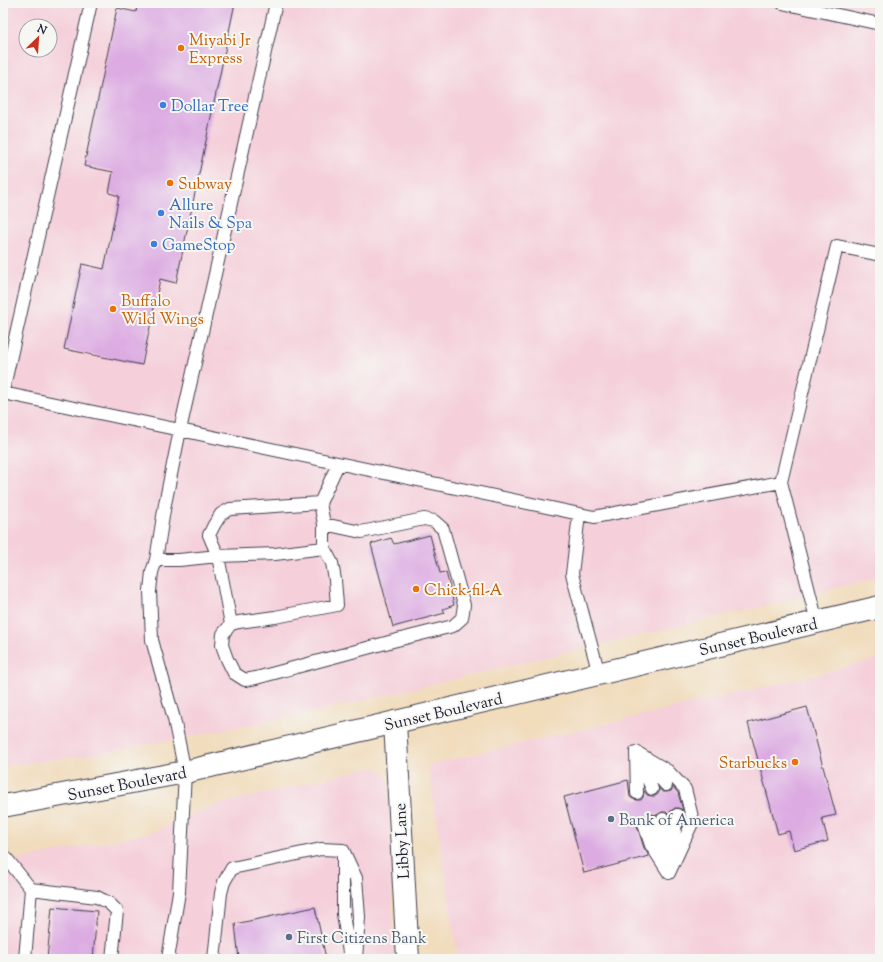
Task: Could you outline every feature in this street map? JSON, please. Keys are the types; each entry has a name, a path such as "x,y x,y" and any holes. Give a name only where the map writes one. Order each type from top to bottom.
{"main road":[{"name":"Sunset Boulevard","path":"3,806 185,772 880,607"},
{"name":"Libby Lane","path":"395,722 408,959"}],"lane":[{"path":"91,3 3,392 594,518 781,482"},
{"path":"168,959 179,892 185,772 174,719 152,640 150,591 152,572 156,560 165,504 180,430 276,3"},
{"path":"782,3 880,24"},
{"path":"817,622 781,482 838,246 880,255"},
{"path":"324,524 361,532 424,519 434,521 443,529 464,605 462,618 453,626 245,680 234,673 222,645 223,634 231,624 337,606 332,563 324,548 324,524 320,503 338,464"},
{"path":"231,624 218,556 209,534 221,514 230,509 320,503"},
{"path":"579,514 572,574 599,674"},
{"path":"156,560 275,554 324,548"},
{"path":"636,752 666,785"},
{"path":"636,752 644,791"},
{"path":"636,752 668,771 685,789 692,821 669,873"},
{"path":"669,873 677,815"},
{"path":"653,821 669,873"},
{"path":"214,959 221,893 224,882 232,868 321,849 343,850"},
{"path":"343,850 342,914 350,959"},
{"path":"343,850 356,878 359,917 356,959"},
{"path":"3,854 31,889 25,959"},
{"path":"31,889 98,897 109,903 117,911 112,959"}],"shaded area":[{"path":"3,3 880,3 880,577 768,605 301,715 100,754 3,766"},
{"path":"880,658 880,959 458,959 428,765 807,677"},
{"path":"373,767 386,774 389,784 394,959 3,959 3,863 153,832 212,806"}],"building":[{"path":"138,3 235,3 176,283 160,279 142,365 64,349 82,264 104,269 119,196 109,193 113,172 84,166 117,8 136,12"},
{"name":"Chick-fil-A","path":"430,535 440,573 446,572 454,605 443,609 445,613 393,627 371,544 391,538 394,544"},
{"path":"807,707 836,815 822,818 828,841 794,850 789,831 778,834 748,723"},
{"path":"628,780 630,797 637,800 641,800 644,791 647,795 655,796 658,794 659,789 663,792 667,792 671,791 673,787 678,793 683,810 675,808 669,815 666,812 662,812 657,815 651,814 647,817 638,819 637,826 644,848 649,856 584,873 564,797"},
{"path":"52,907 97,911 93,959 47,959"},
{"path":"315,907 326,959 239,959 235,924"}],"place":[{"name":"Miyabi Jr Express","path":"181,48"},
{"name":"Dollar Tree","path":"163,105"},
{"name":"Subway","path":"170,183"},
{"name":"Allure Nails & Spa","path":"161,213"},
{"name":"GameStop","path":"154,244"},
{"name":"Buffalo Wild Wings","path":"113,309"},
{"name":"Chick-fil-A","path":"416,589"},
{"name":"Starbucks","path":"795,762"},
{"name":"Bank of America","path":"611,819"},
{"name":"First Citizens Bank","path":"289,937"}]}
